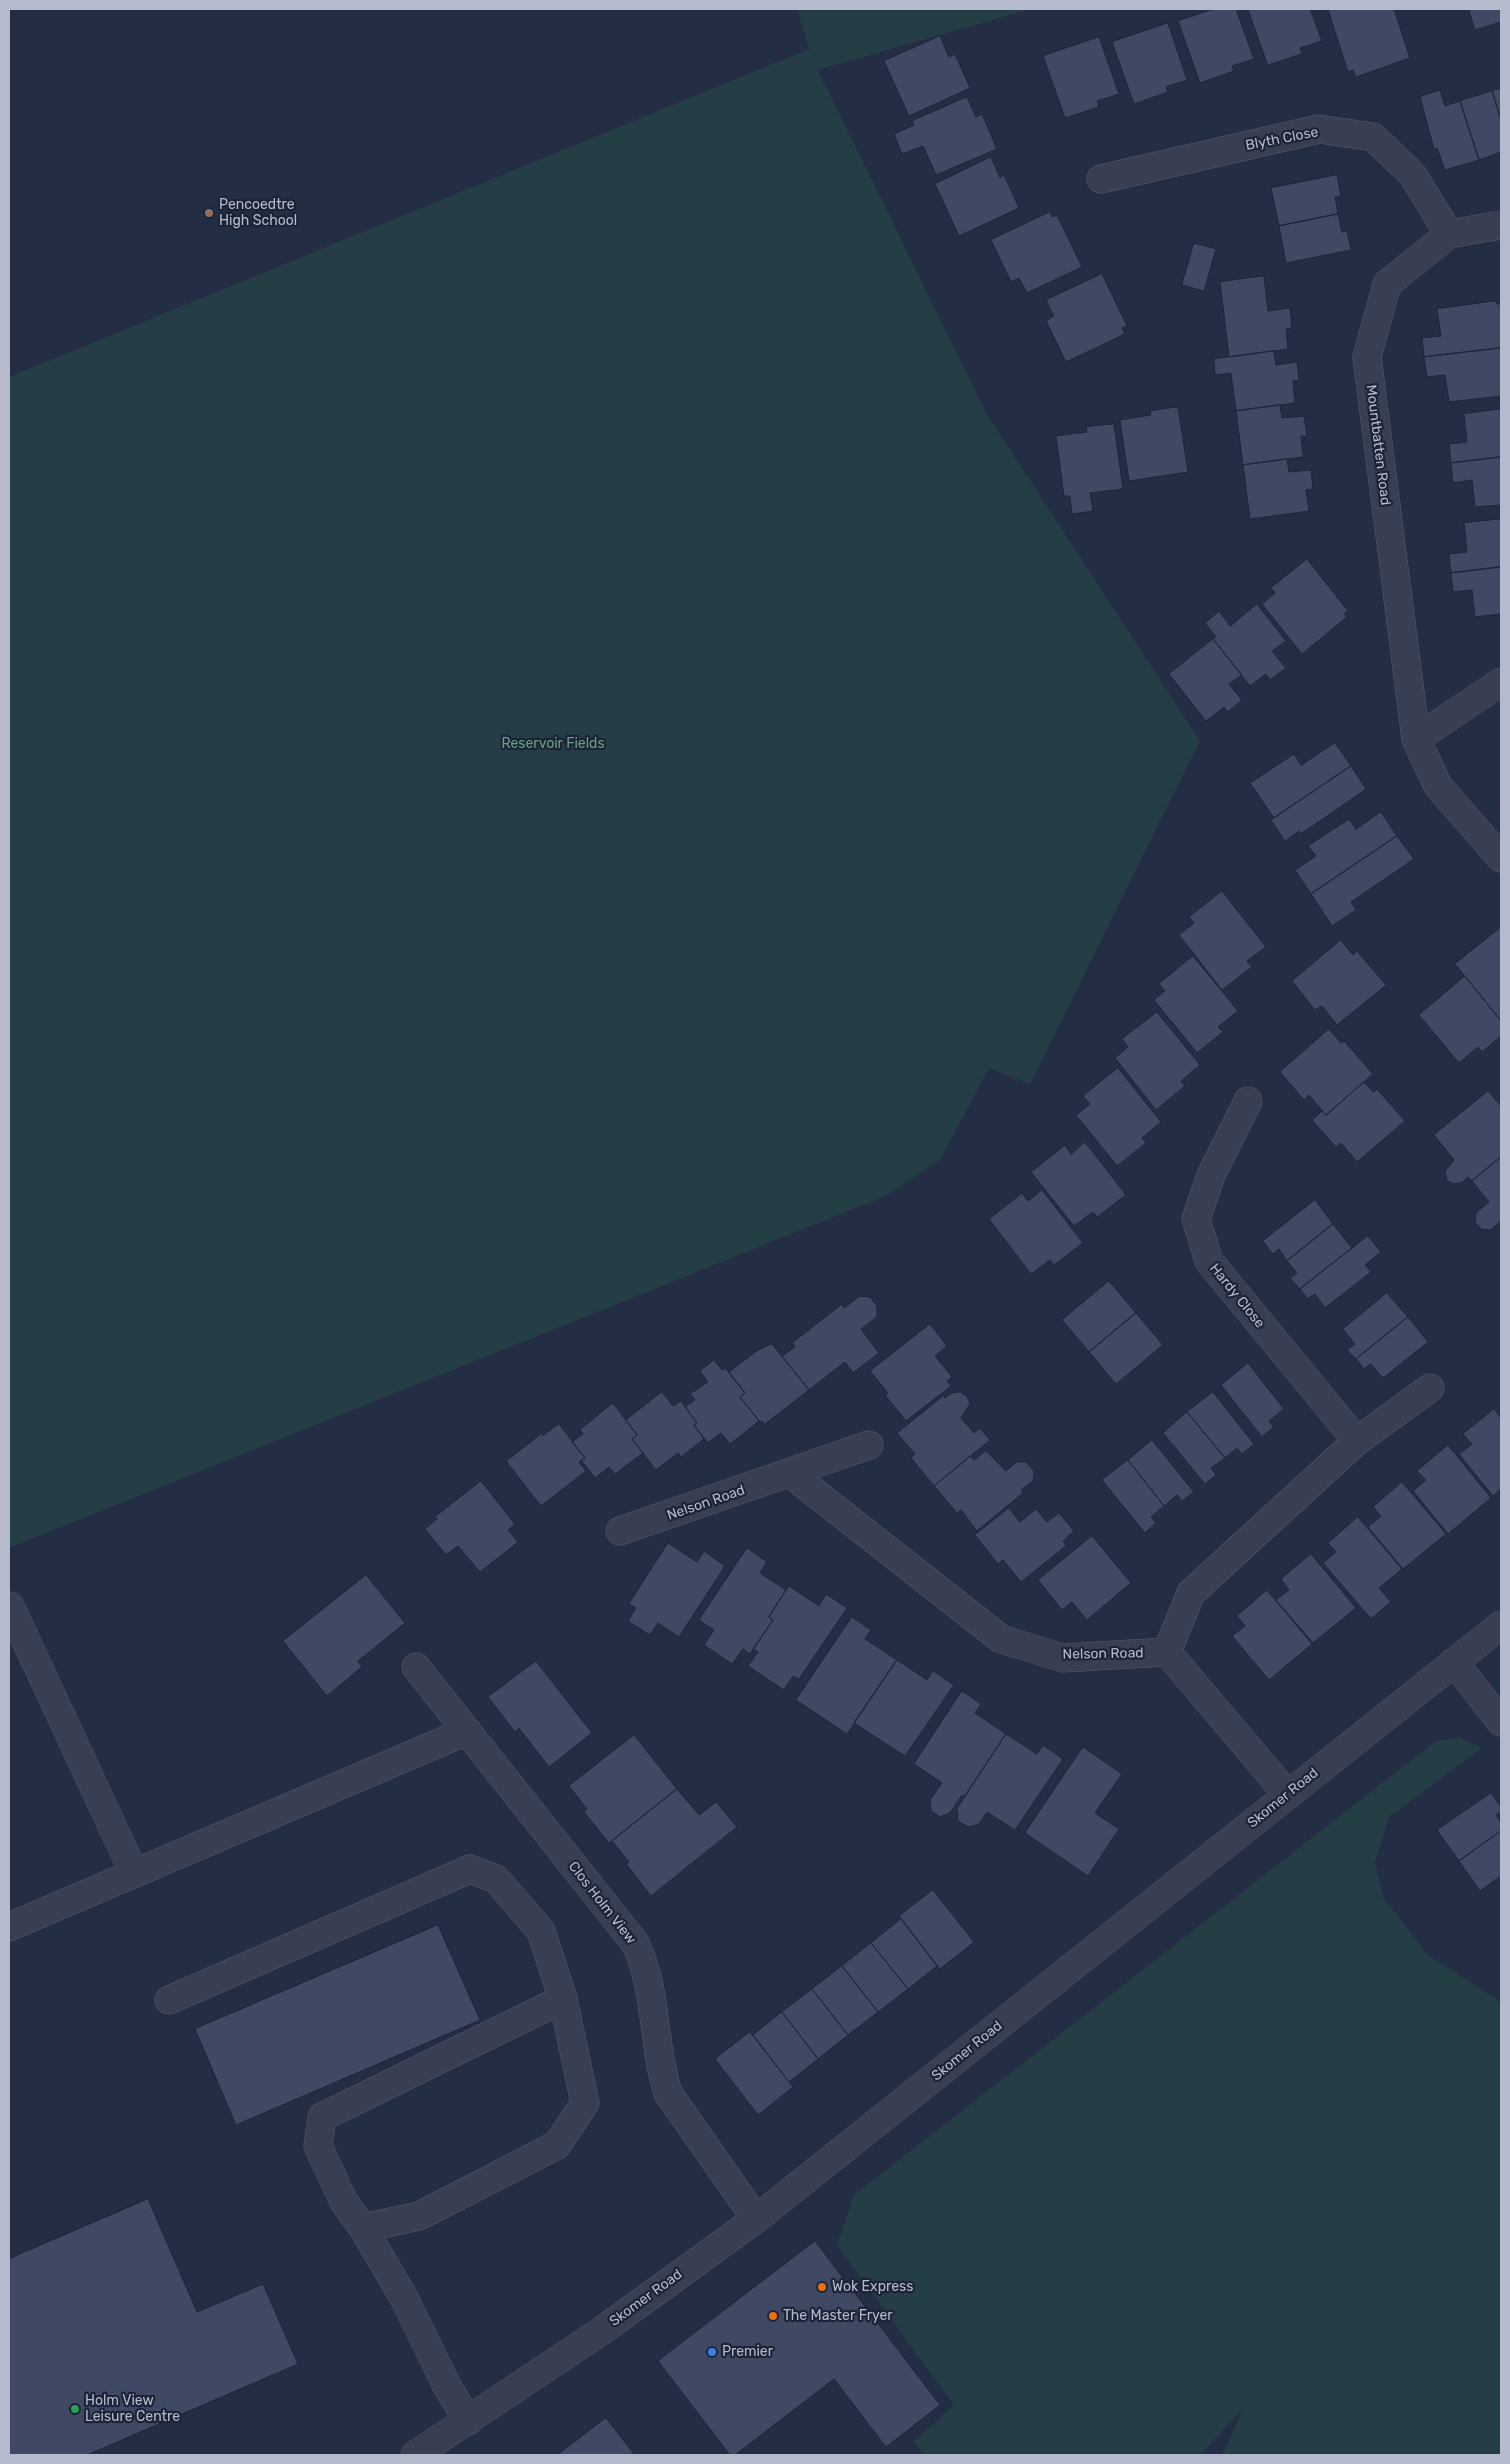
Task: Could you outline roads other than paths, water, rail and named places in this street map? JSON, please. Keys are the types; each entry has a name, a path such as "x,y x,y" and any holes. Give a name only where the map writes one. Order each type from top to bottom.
{"street":[{"name":"Blyth Close","path":"1101,179 1319,129 1373,137 1412,174 1449,234"},
{"name":"Mountbatten Road","path":"1501,225 1449,234 1388,284 1367,357 1416,739 1438,786 1501,858"},
{"path":"1416,739 1501,682"},
{"name":"Hardy Close","path":"1248,1101 1211,1175 1196,1219 1209,1261 1357,1441"},
{"path":"1288,1794 1167,1652 1191,1593 1357,1441 1430,1388"},
{"name":"Nelson Road","path":"620,1531 791,1474 869,1445"},
{"name":"Nelson Road","path":"791,1474 1001,1639 1062,1658 1167,1652"},
{"path":"10,1606 134,1873"},
{"name":"Skomer Road","path":"415,2455 600,2332 756,2219 1501,1625"},
{"path":"1454,1662 1501,1722"},
{"name":"Clos Holm View","path":"416,1667 635,1943 644,1963 651,1988 661,2070 668,2093 756,2219"},
{"path":"9,1927 467,1731"},
{"path":"169,2000 470,1869 496,1879 541,1931 563,1999 585,2103 557,2145 419,2216 363,2228"},
{"path":"468,2421 447,2386 404,2298 363,2228 344,2202 318,2146 322,2117 563,1999"}],"place":[{"name":"Pencoedtre High School","path":"209,213"},
{"name":"Wok Express","path":"822,2287"},
{"name":"The Master Fryer","path":"773,2316"},
{"name":"Premier","path":"712,2352"},
{"name":"Holm View Leisure Centre","path":"75,2409"}],"park label":[{"name":"Reservoir Fields","path":"553,744"}]}
